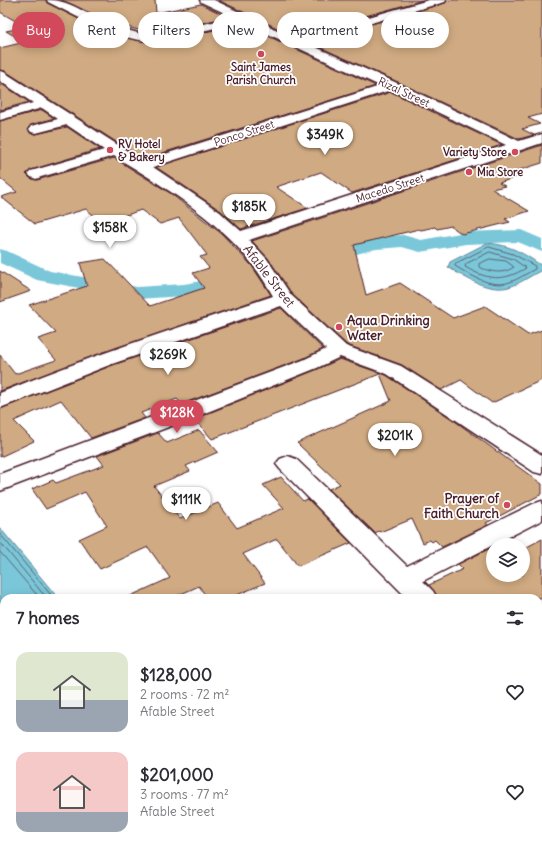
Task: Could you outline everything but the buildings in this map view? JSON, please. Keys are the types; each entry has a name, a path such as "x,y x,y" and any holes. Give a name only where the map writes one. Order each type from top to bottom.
{"street":[{"path":"52,0 126,34 140,38 154,39 212,25"},
{"name":"Rizal Street","path":"205,0 231,12"},
{"path":"373,19 441,0"},
{"name":"Rizal Street","path":"307,48 392,86 519,146"},
{"name":"Afable Street","path":"0,75 116,151 178,189 205,208 238,238 265,268 284,299 339,350 394,370 542,466"},
{"name":"Ponco Street","path":"141,166 392,86"},
{"path":"0,116 43,104"},
{"path":"36,129 69,120"},
{"name":"Macedo Street","path":"238,238 542,138"},
{"path":"36,174 116,151"},
{"path":"0,401 165,339 284,299"},
{"path":"0,483 310,364 339,350"},
{"path":"288,464 406,578 420,594"},
{"path":"406,578 542,510"}],"water":[{"path":"487,243 516,250 542,266 542,270 520,283 504,288 496,288 478,284 448,267 450,262"},
{"path":"0,528 55,594 0,594"}],"waterway":[{"path":"0,255 44,276 137,293 184,290 207,286 376,243 403,241 420,246 466,238 521,236 542,246"}],"place":[{"name":"Saint James Parish Church","path":"261,54"},
{"name":"RV Hotel & Bakery","path":"110,150"},
{"name":"Variety Store","path":"515,152"},
{"name":"Mia Store","path":"469,172"},
{"name":"Aqua Drinking Water","path":"339,327"},
{"name":"Prayer of Faith Church","path":"507,505"}]}
